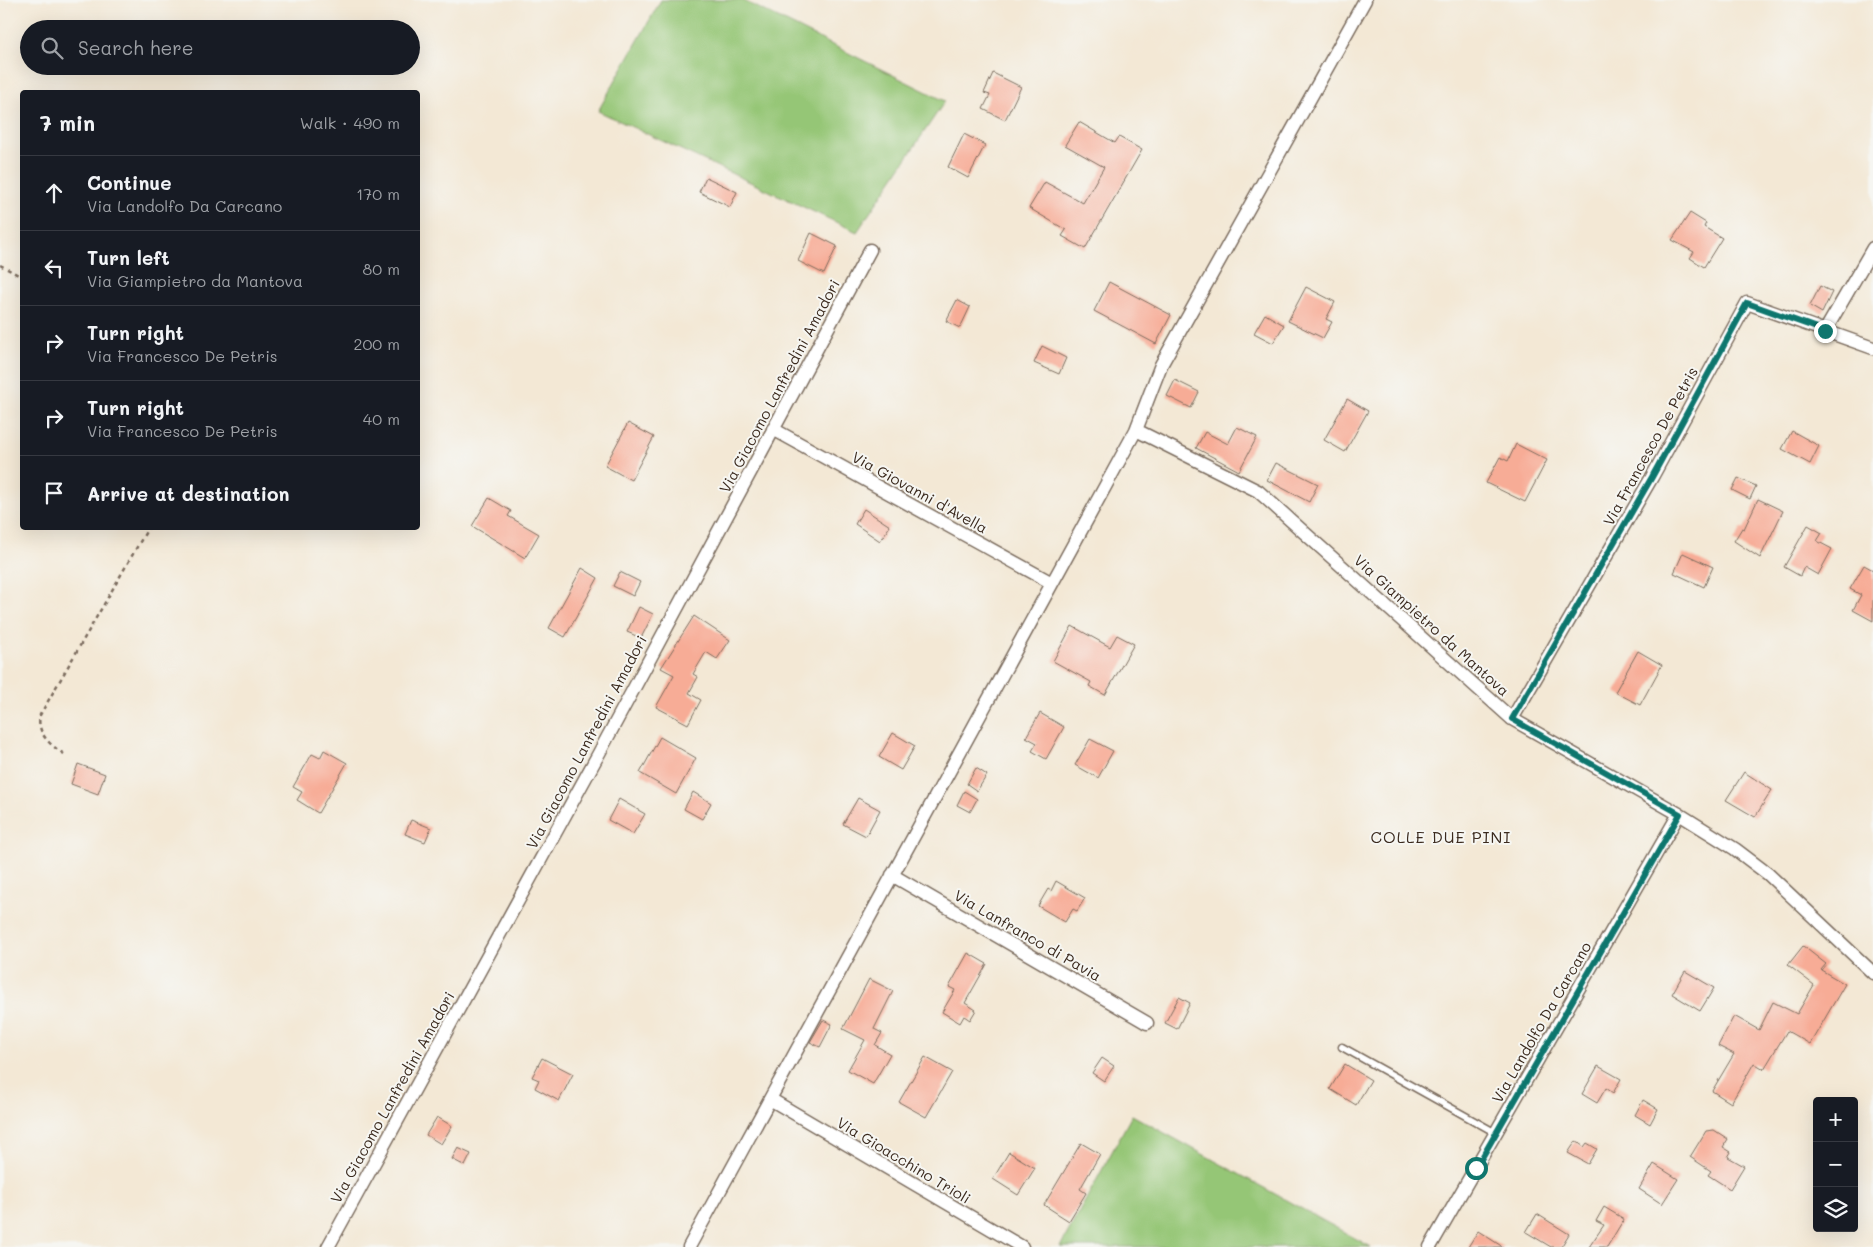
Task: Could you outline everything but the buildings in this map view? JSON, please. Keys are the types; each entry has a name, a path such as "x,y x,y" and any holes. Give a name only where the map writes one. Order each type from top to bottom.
{"street":[{"path":"689,1247 1136,430 1161,365 1365,0"},
{"path":"1825,331 1873,248"},
{"name":"Via Giacomo Lanfredini Amadori","path":"328,1247 598,755 870,250"},
{"name":"Via Francesco De Petris","path":"1512,719 1652,477 1747,303 1873,348"},
{"name":"Via Giovanni d'Avella","path":"773,429 1052,583"},
{"name":"Via Giampietro da Mantova","path":"1136,430 1246,483 1268,498 1512,719 1680,814 1736,849 1768,874 1873,973"},
{"name":"Via Landolfo Da Carcano","path":"1430,1247 1680,814"},
{"name":"Via Lanfranco di Pavia","path":"892,875 1147,1024"},
{"name":"Via Gioacchino Trioli","path":"770,1099 1022,1247"}],"lane":[{"path":"1342,1047 1496,1133"}],"path":[{"path":"0,264 20,276"},
{"path":"64,754 45,738 40,726 40,715 147,530"}],"green space":[{"path":"661,0 742,0 945,101 857,232 598,111"},
{"path":"1132,1115 1371,1247 1060,1247"}],"district":[{"name":"COLLE DUE PINI","path":"1441,836"}],"route":[{"path":"1476,1168 1680,814 1512,719 1652,477 1747,303 1825,331"}]}
